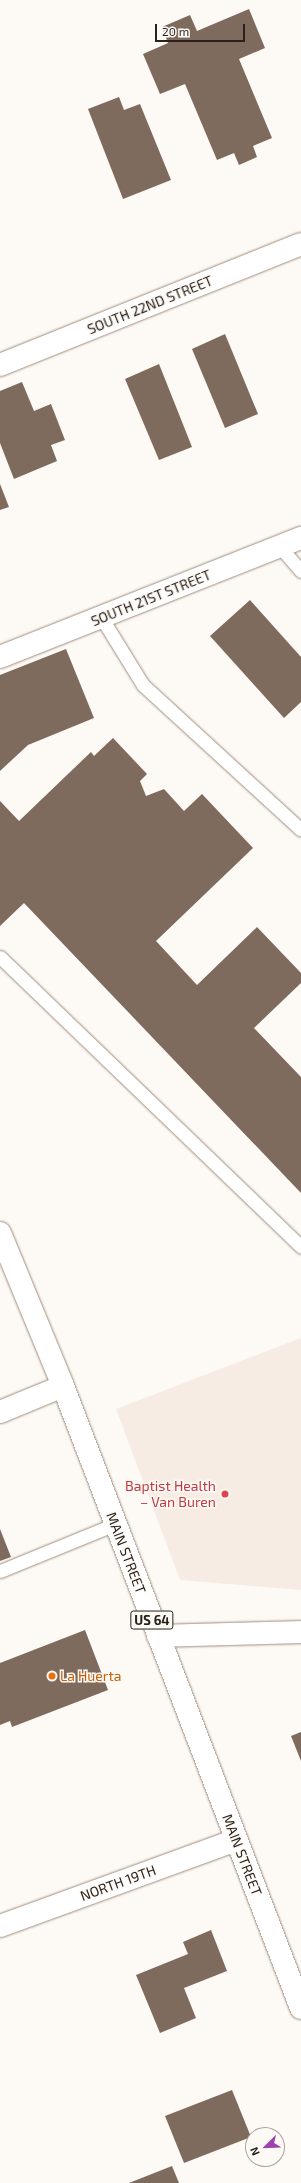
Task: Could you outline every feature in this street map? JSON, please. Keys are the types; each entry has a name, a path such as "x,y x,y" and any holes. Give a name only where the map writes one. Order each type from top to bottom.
{"street":[{"name":"SOUTH 22ND STREET","path":"0,365 301,244"},
{"name":"SOUTH 21ST STREET","path":"0,657 301,538"},
{"name":"MAIN STREET","path":"0,1233 63,1386 301,2008"},
{"path":"0,1412 63,1386"},
{"path":"158,1636 301,1632"},
{"name":"NORTH 19TH","path":"0,1926 236,1840"}],"lane":[{"path":"280,547 301,571"},
{"path":"101,617 143,685 301,830"},
{"path":"0,957 301,1247"},
{"path":"0,1570 115,1524"}],"shaded area":[{"name":"Baptist Health – Van Buren","path":"301,1338 301,1590 180,1580 116,1409"}],"building":[{"path":"249,9 265,48 239,59 272,138 253,146 257,157 239,165 234,153 217,160 185,84 160,94 143,54 168,43 162,27 190,15 197,31"},
{"path":"119,97 124,110 140,104 171,180 123,199 88,109"},
{"path":"225,334 258,414 225,428 192,349"},
{"path":"159,364 192,447 159,460 125,379"},
{"path":"22,382 34,411 51,404 65,440 51,445 57,461 14,479 0,443 0,391"},
{"path":"0,484 9,507 0,510"},
{"path":"250,600 301,657 301,702 284,718 210,636"},
{"path":"66,649 94,718 28,745 0,771 0,675"},
{"path":"113,738 147,774 140,781 146,796 164,789 184,811 202,794 253,848 156,941 197,985 257,927 301,973 301,983 254,1028 301,1077 301,1193 24,903 0,926 0,801 19,821 91,752 94,756"},
{"path":"0,1529 11,1557 0,1561"},
{"name":"La Huerta","path":"85,1630 108,1690 12,1727 10,1721 0,1725 0,1663"},
{"path":"301,1732 301,1761 291,1736"},
{"path":"211,1930 227,1971 184,1988 196,2018 160,2033 136,1975 188,1954 183,1942"},
{"path":"232,2090 247,2127 245,2127 245,2139 184,2163 165,2116"},
{"path":"172,2166 179,2183 129,2183"}],"place":[{"name":"Baptist Health – Van Buren","path":"225,1494"},
{"name":"La Huerta","path":"52,1676"}]}
